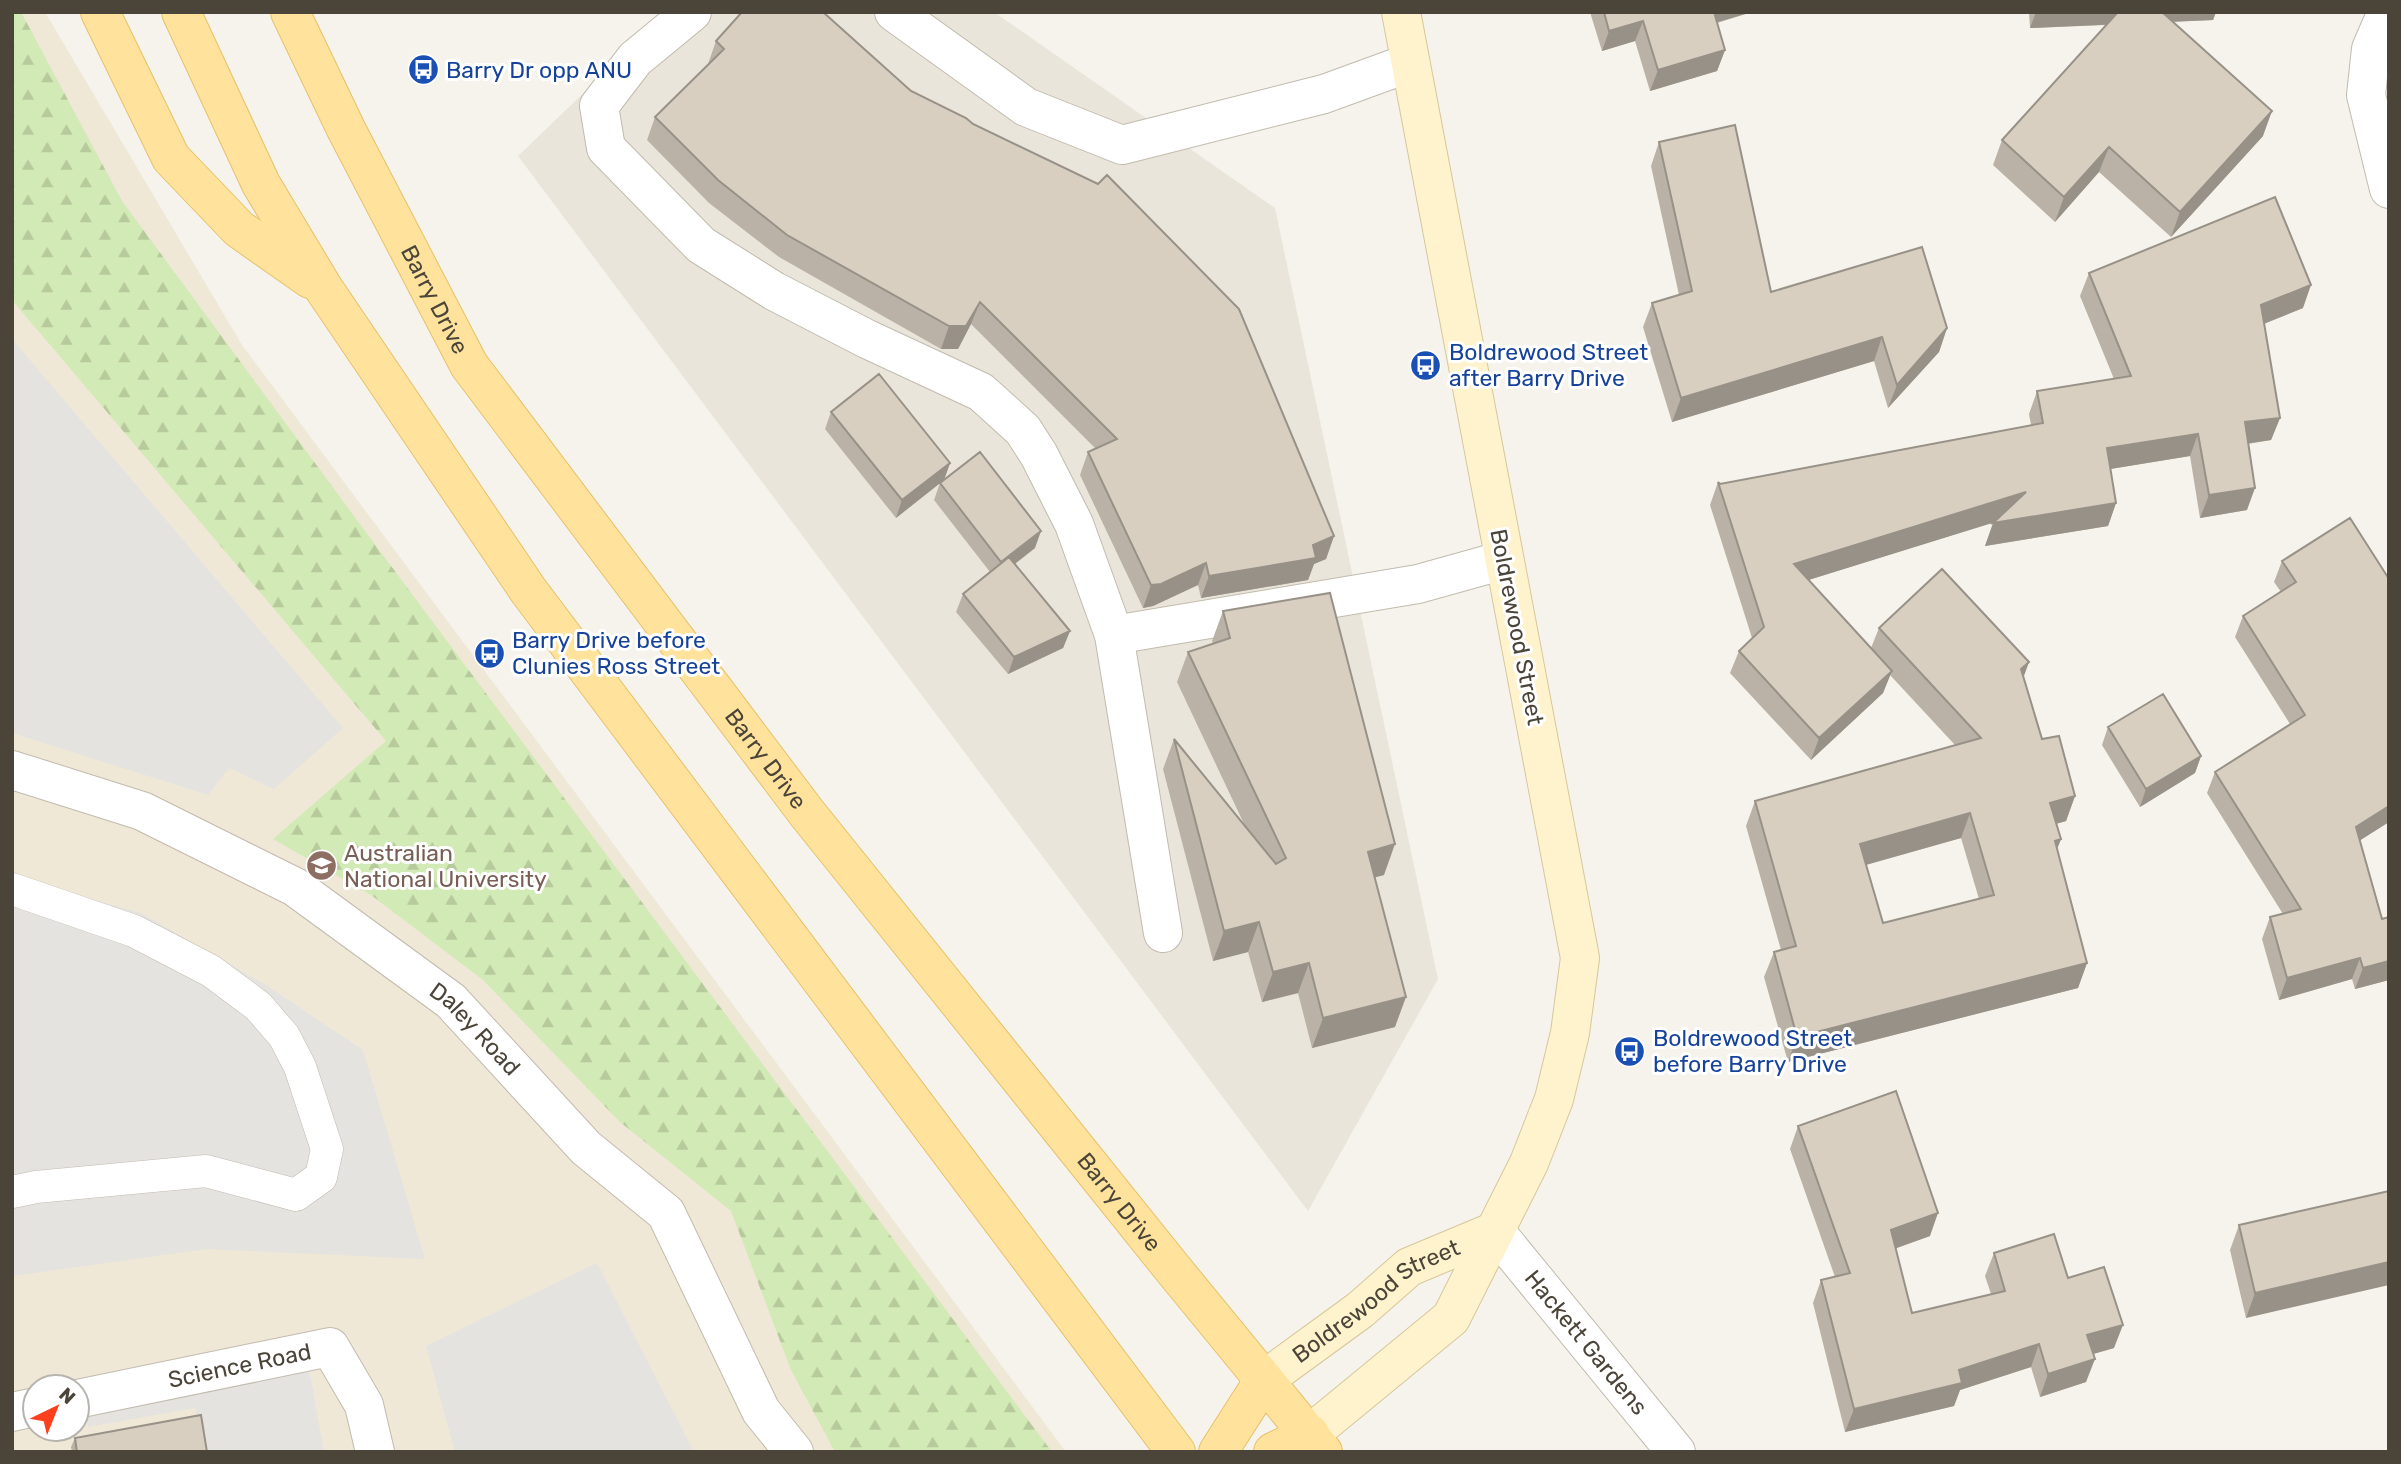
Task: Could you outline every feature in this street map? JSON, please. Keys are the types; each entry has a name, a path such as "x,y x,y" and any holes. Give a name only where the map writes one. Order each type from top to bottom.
{"main road":[{"path":"100,12 171,158 239,229 324,289"},
{"path":"181,12 261,184 324,289 528,590 1176,1452"},
{"name":"Barry Drive","path":"290,12 346,129 469,365 806,812 1316,1443"},
{"path":"1218,1452 1264,1380"},
{"path":"1273,1452 1316,1443"}],"street":[{"path":"692,12 635,59 599,106 606,148 701,245 774,291 867,339 981,392 1023,430 1039,455 1074,524 1114,635 1163,933"},
{"path":"894,12 1026,107 1122,145 1324,94 1409,63"},
{"name":"Boldrewood Street","path":"1316,1443 1451,1318 1529,1163 1554,1099 1570,1033 1580,958 1401,12"},
{"path":"2387,12 2371,49 2366,95 2389,188"},
{"path":"1114,635 1418,584 1504,560"},
{"name":"Daley Road","path":"12,770 142,810 295,887 451,1001 586,1149 666,1213 761,1411 794,1452"},
{"name":"Boldrewood Street","path":"1264,1380 1360,1310 1409,1267 1495,1231"},
{"name":"Hackett Gardens","path":"1495,1231 1676,1452"},
{"name":"Science Road","path":"91,1396 330,1347 364,1405 375,1452"}],"lane":[{"path":"12,889 134,931 211,971 258,1006 284,1037 300,1067 327,1149 321,1177 296,1195 206,1171 36,1187 12,1192"}],"shaded area":[{"name":"Australian National University","path":"12,12 45,12 242,345 1066,1452 12,1452"},
{"path":"668,12 994,12 1275,208 1438,979 1308,1211 518,156"},
{"path":"12,339 343,728 274,789 229,768 208,795 12,733"},
{"path":"12,877 141,913 266,985 363,1050 425,1259 207,1249 12,1276"},
{"path":"597,1263 694,1452 455,1452 426,1346"},
{"path":"306,1352 324,1452 206,1452 195,1408 91,1426 91,1396"}],"green space":[{"path":"12,12 21,12 122,201 1052,1452 835,1452 791,1370 731,1211 620,1122 483,980 371,895 273,839 386,741 12,300"}],"building":[{"path":"742,12 823,12 911,91 1098,184 1107,175 1239,309 1334,536 1313,545 1316,558 1209,576 1206,563 1161,584 1151,585 1088,452 1117,439 980,302 966,326 949,326 787,235 718,180 655,117 724,49 716,41"},
{"path":"1604,12 1714,12 1725,50 1658,70 1643,21 1609,31"},
{"path":"2118,12 2162,12 2272,111 2180,212 2109,147 2064,197 2002,140"},
{"path":"1735,125 1771,292 1922,247 1947,328 1897,385 1882,337 1681,398 1652,303 1692,291 1659,142"},
{"path":"2275,197 2311,285 2261,305 2280,418 2245,422 2255,488 2209,495 2198,434 2107,448 2116,503 1993,523 2026,492 1794,564 1892,671 1819,738 1739,651 1764,627 1718,482 1720,484 2043,423 2037,391 2131,376 2089,273"},
{"path":"879,374 950,463 902,500 831,412"},
{"path":"980,452 1041,531 1001,562 940,483"},
{"path":"2350,518 2389,579 2389,806 2356,827 2382,919 2389,917 2389,961 2363,968 2360,958 2287,978 2270,917 2301,909 2215,772 2305,715 2243,616 2296,582 2282,561"},
{"path":"1009,557 1070,631 1014,657 963,594"},
{"path":"1942,569 2029,662 2021,669 2042,739 2059,736 2075,796 2050,803 2061,839 2055,841 2087,963 1797,1037 1774,952 1796,946 1755,801 1981,738 1879,628","holes":["1970,813 1994,895 1883,923 1860,844"]},
{"path":"1330,593 1395,844 1368,852 1406,997 1323,1018 1309,963 1273,972 1259,922 1224,931 1174,739 1276,864 1286,858 1188,652 1230,638 1223,611"},
{"path":"2163,694 2201,756 2146,789 2108,727"},
{"path":"1896,1091 1938,1213 1891,1230 1912,1313 2005,1291 1994,1253 2054,1234 2068,1278 2104,1267 2123,1325 2087,1335 2095,1359 2048,1374 2039,1344 1959,1370 1962,1383 1854,1409 1821,1280 1850,1273 1798,1126"},
{"path":"2389,1191 2389,1262 2255,1293 2239,1225"},
{"path":"201,1415 207,1452 77,1452 76,1443 91,1443 91,1435"}],"place":[{"name":"Barry Dr opp ANU","path":"423,70"},
{"name":"Boldrewood Street after Barry Drive","path":"1426,365"},
{"name":"Barry Drive before Clunies Ross Street","path":"489,653"},
{"name":"Australian National University","path":"321,866"},
{"name":"Boldrewood Street before Barry Drive","path":"1630,1051"}]}
